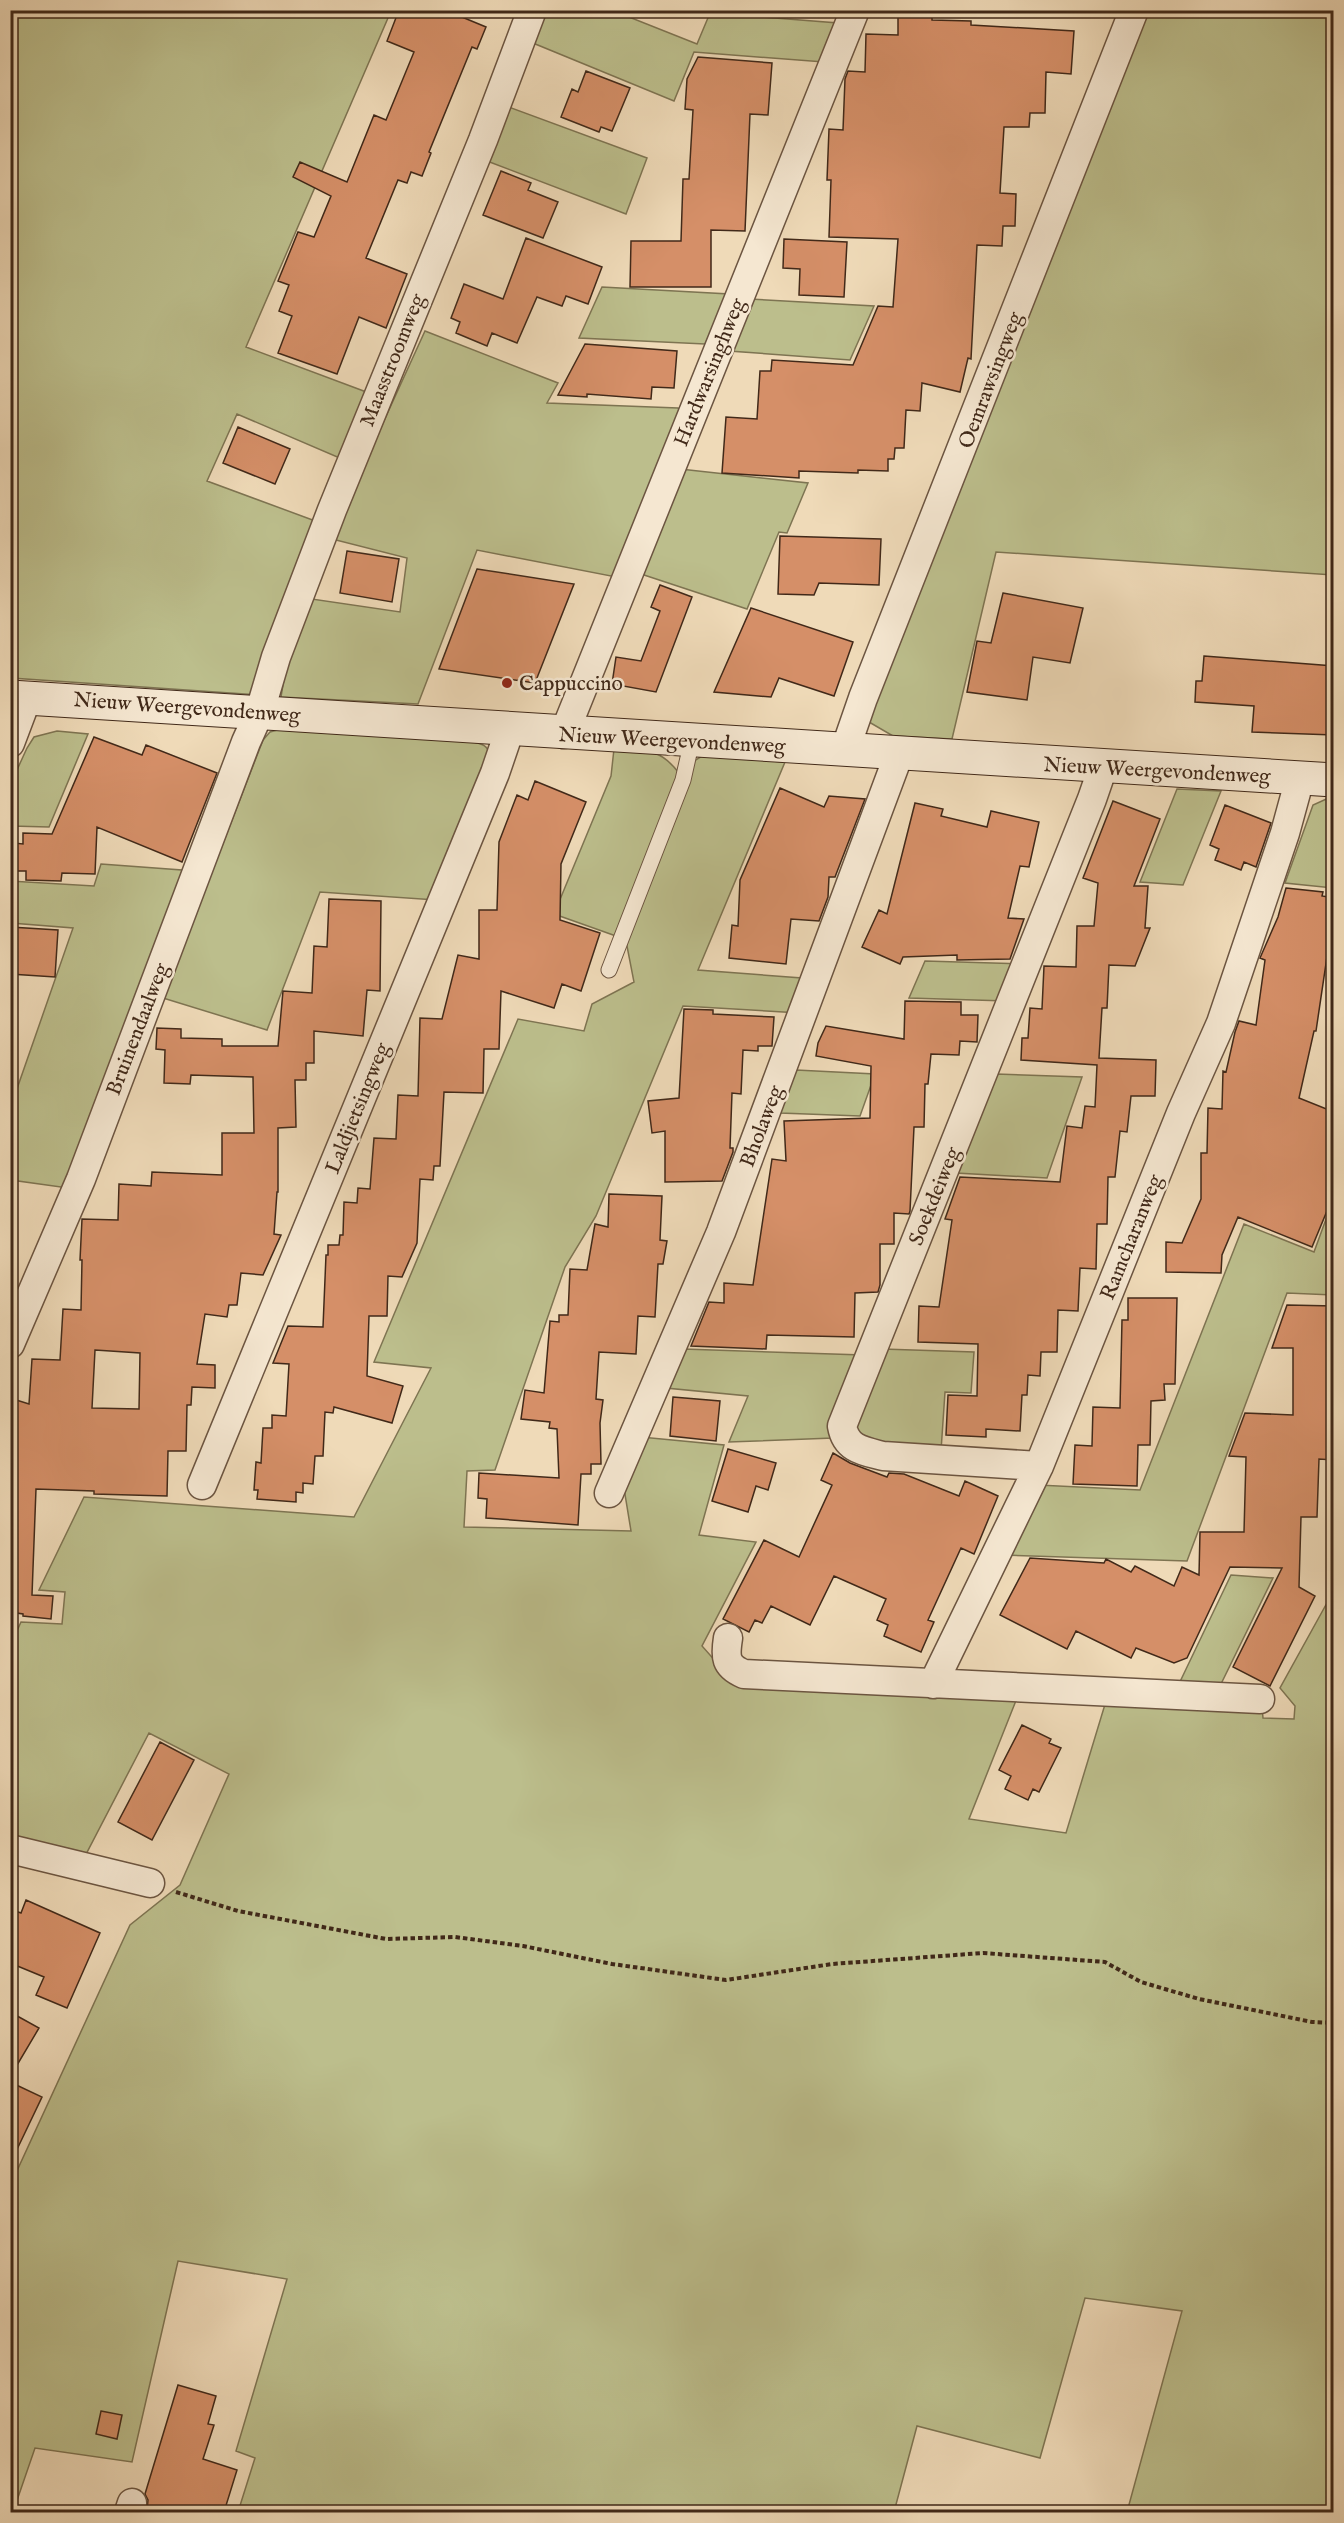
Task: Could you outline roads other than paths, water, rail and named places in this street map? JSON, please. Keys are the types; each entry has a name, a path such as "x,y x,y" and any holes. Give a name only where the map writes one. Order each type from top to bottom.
{"street":[{"name":"Maasstroomweg","path":"260,711 276,657 332,510 483,140 532,10"},
{"name":"Hardwarsinghweg","path":"564,734 855,10"},
{"name":"Oemrawsingweg","path":"845,750 863,698 1134,10"},
{"name":"Nieuw Weergevondenweg","path":"19,697 260,711 564,734 1334,780"},
{"path":"10,743 19,697"},
{"name":"Bruinendaalweg","path":"10,1344 81,1179 246,742 260,711"},
{"name":"Laldjietsingweg","path":"202,1485 495,773 510,729"},
{"name":"Bholaweg","path":"609,1493 721,1232 899,754"},
{"name":"Soekdeiweg","path":"1039,1466 883,1456 858,1450 849,1444 843,1435 842,1426 1103,767"},
{"name":"Ramcharanweg","path":"933,1684 1039,1466 1181,1113 1221,1023 1285,833 1300,778"},
{"path":"728,1638 726,1650 728,1662 734,1670 744,1674 1260,1699"},
{"path":"10,1849 150,1883"}],"lane":[{"path":"609,970 683,780 692,740"}],"place":[{"name":"Cappuccino","path":"507,683"}]}
